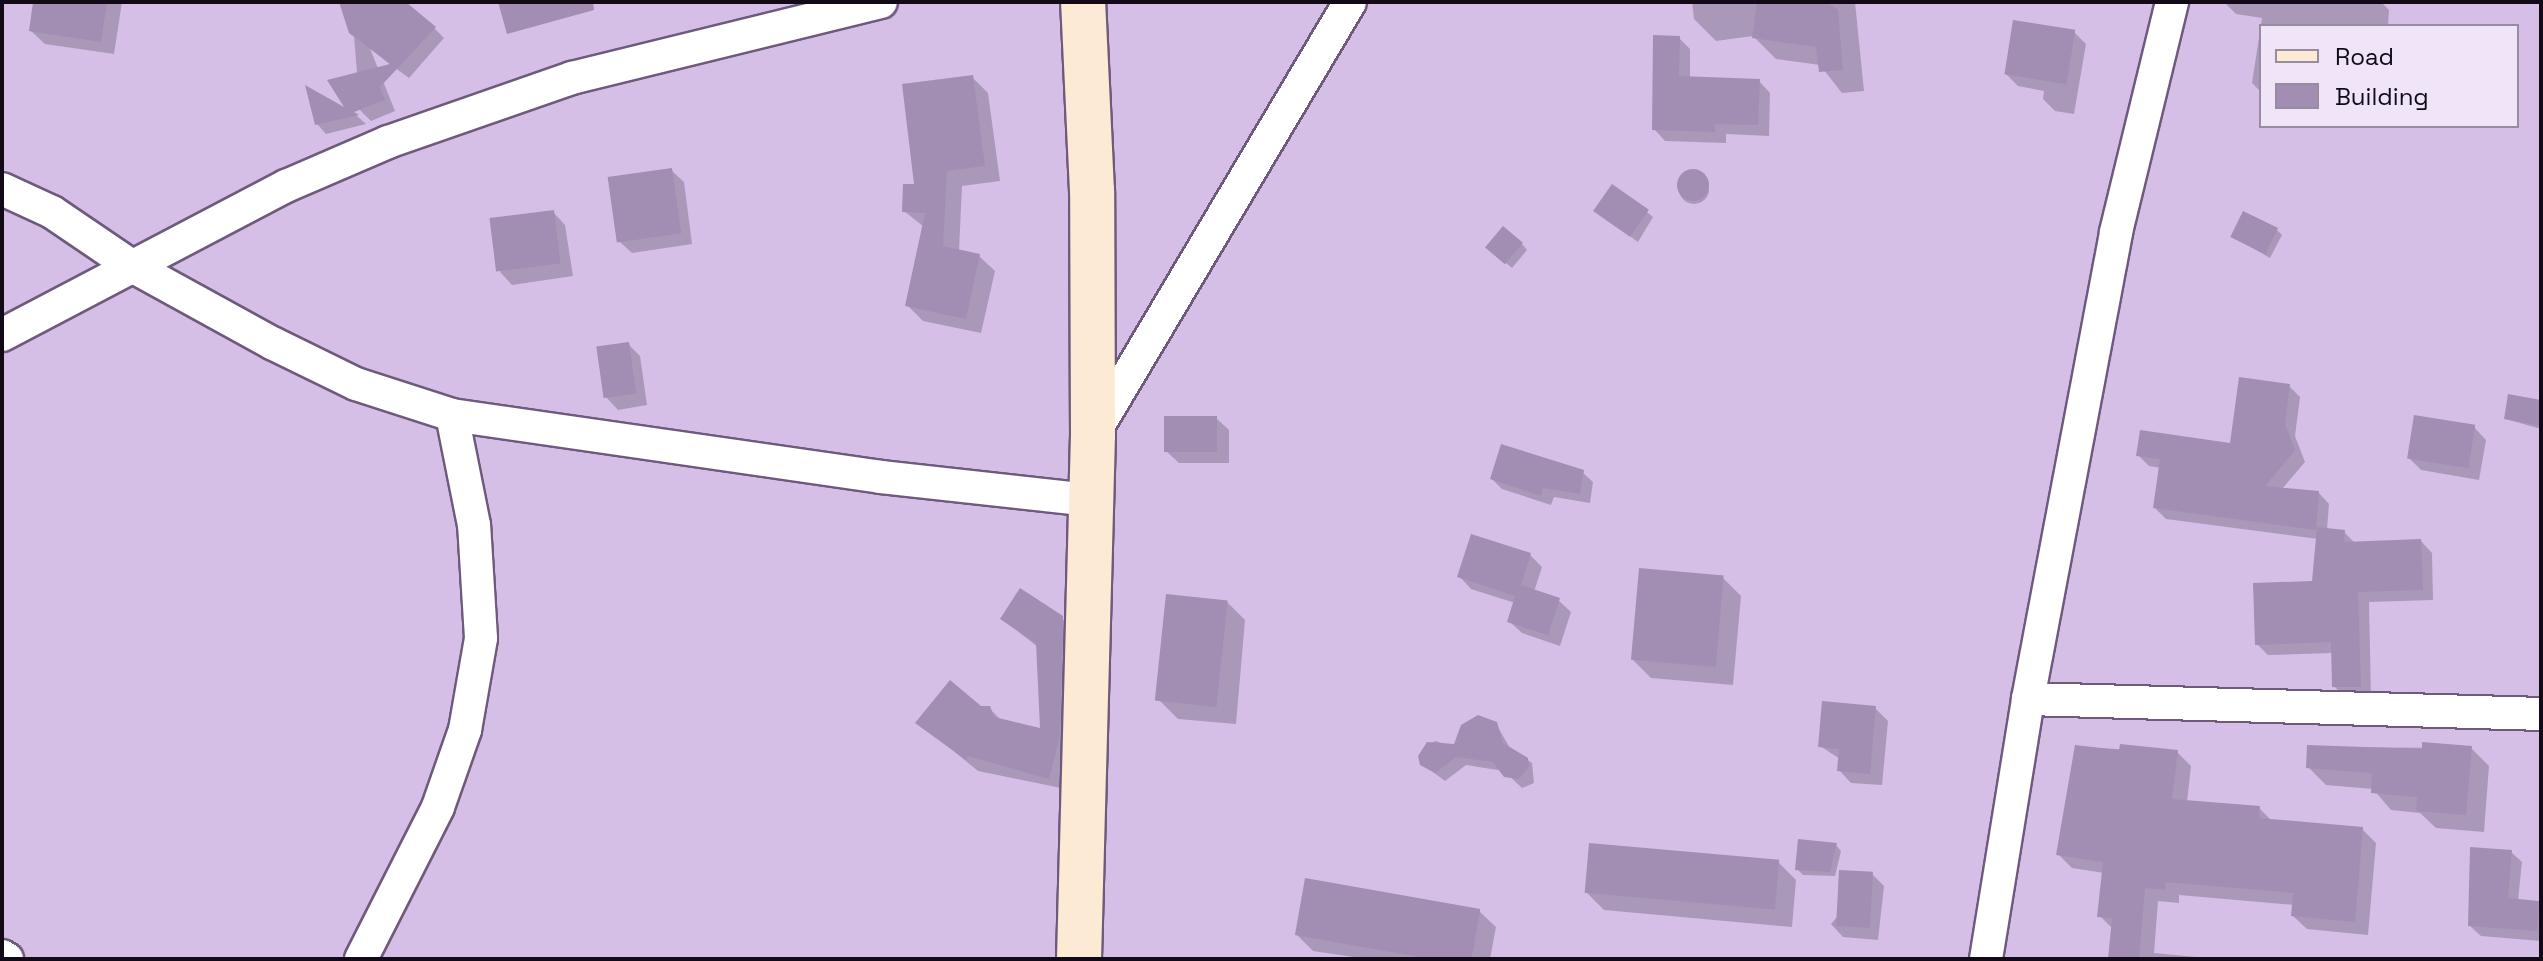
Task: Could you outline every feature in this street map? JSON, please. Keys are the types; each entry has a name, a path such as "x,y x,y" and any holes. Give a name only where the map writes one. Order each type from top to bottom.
{"main road":[{"path":"1079,959 1093,435 1092,191 1083,2"}],"street":[{"path":"2,335 130,265 388,142 572,78 881,2"},
{"path":"1093,435 1350,2"},
{"path":"1986,959 2028,699 2116,232 2172,2"},
{"path":"2,189 52,212 130,265 356,384 452,415 881,477 1091,500"},
{"path":"361,959 438,807 465,730 481,638 474,525 452,415"},
{"path":"2028,699 2541,714"}],"building":[{"path":"33,2 107,2 101,42 29,31"},
{"path":"339,2 406,2 436,27 380,87 385,100 354,112 359,115 315,125 305,85 344,107 327,80 390,64 349,33"},
{"path":"498,2 593,2 594,10 507,34"},
{"path":"1757,2 1826,2 1838,10 1843,70 1819,72 1816,47 1752,38"},
{"path":"2013,20 2075,30 2067,84 2004,74"},
{"path":"1653,35 1680,36 1679,76 1760,79 1758,125 1715,124 1715,132 1652,130"},
{"path":"973,75 985,166 947,171 943,246 980,254 966,319 905,306 925,213 902,212 903,184 914,184 902,84"},
{"path":"672,168 681,233 617,242 608,177"},
{"path":"1693,169 1704,174 1709,185 1704,196 1693,201 1682,196 1677,185 1682,174"},
{"path":"1612,184 1649,210 1630,237 1593,211"},
{"path":"554,210 561,264 496,272 489,218"},
{"path":"2243,211 2278,228 2265,254 2230,237"},
{"path":"1503,226 1523,243 1505,264 1485,247"},
{"path":"629,342 636,393 604,398 596,347"},
{"path":"2239,377 2290,384 2285,424 2295,450 2265,486 2319,491 2316,530 2153,508 2160,459 2136,456 2140,430 2230,443"},
{"path":"2508,394 2541,400 2541,426 2504,419"},
{"path":"2414,415 2475,425 2468,468 2407,458"},
{"path":"1164,416 1217,416 1217,452 1164,452"},
{"path":"1501,444 1584,470 1580,494 1543,488 1541,496 1490,479"},
{"path":"2317,527 2345,530 2344,542 2421,539 2423,590 2358,592 2361,687 2332,687 2331,642 2255,645 2253,583 2312,581"},
{"path":"1471,534 1531,553 1521,585 1560,598 1548,635 1507,622 1515,596 1457,577"},
{"path":"1639,568 1724,575 1716,667 1631,660"},
{"path":"1020,588 1063,616 1060,736 1049,779 968,756 966,760 915,723 950,680 981,706 990,706 994,717 1040,728 1036,643 1000,619"},
{"path":"1166,594 1228,600 1216,707 1155,700"},
{"path":"1822,701 1876,706 1870,774 1837,771 1839,749 1818,747"},
{"path":"1478,715 1497,722 1503,743 1528,758 1529,767 1519,779 1504,777 1493,762 1456,757 1435,773 1420,765 1418,756 1427,742 1454,744 1461,725"},
{"path":"2422,742 2472,746 2466,815 2416,811 2417,797 2371,793 2372,773 2306,768 2307,745 2422,749"},
{"path":"2120,744 2178,750 2172,799 2260,806 2259,818 2363,827 2355,922 2291,916 2293,893 2166,882 2165,890 2145,888 2139,959 2108,959 2112,918 2097,917 2103,862 2056,855 2075,745 2119,750"},
{"path":"1798,839 1837,843 1830,872 1795,870"},
{"path":"1589,843 1779,860 1775,909 1585,893"},
{"path":"2470,847 2512,850 2508,898 2539,901 2537,931 2468,926"},
{"path":"1839,870 1873,872 1870,928 1836,926"},
{"path":"1305,878 1480,909 1471,959 1430,959 1295,935"}]}
